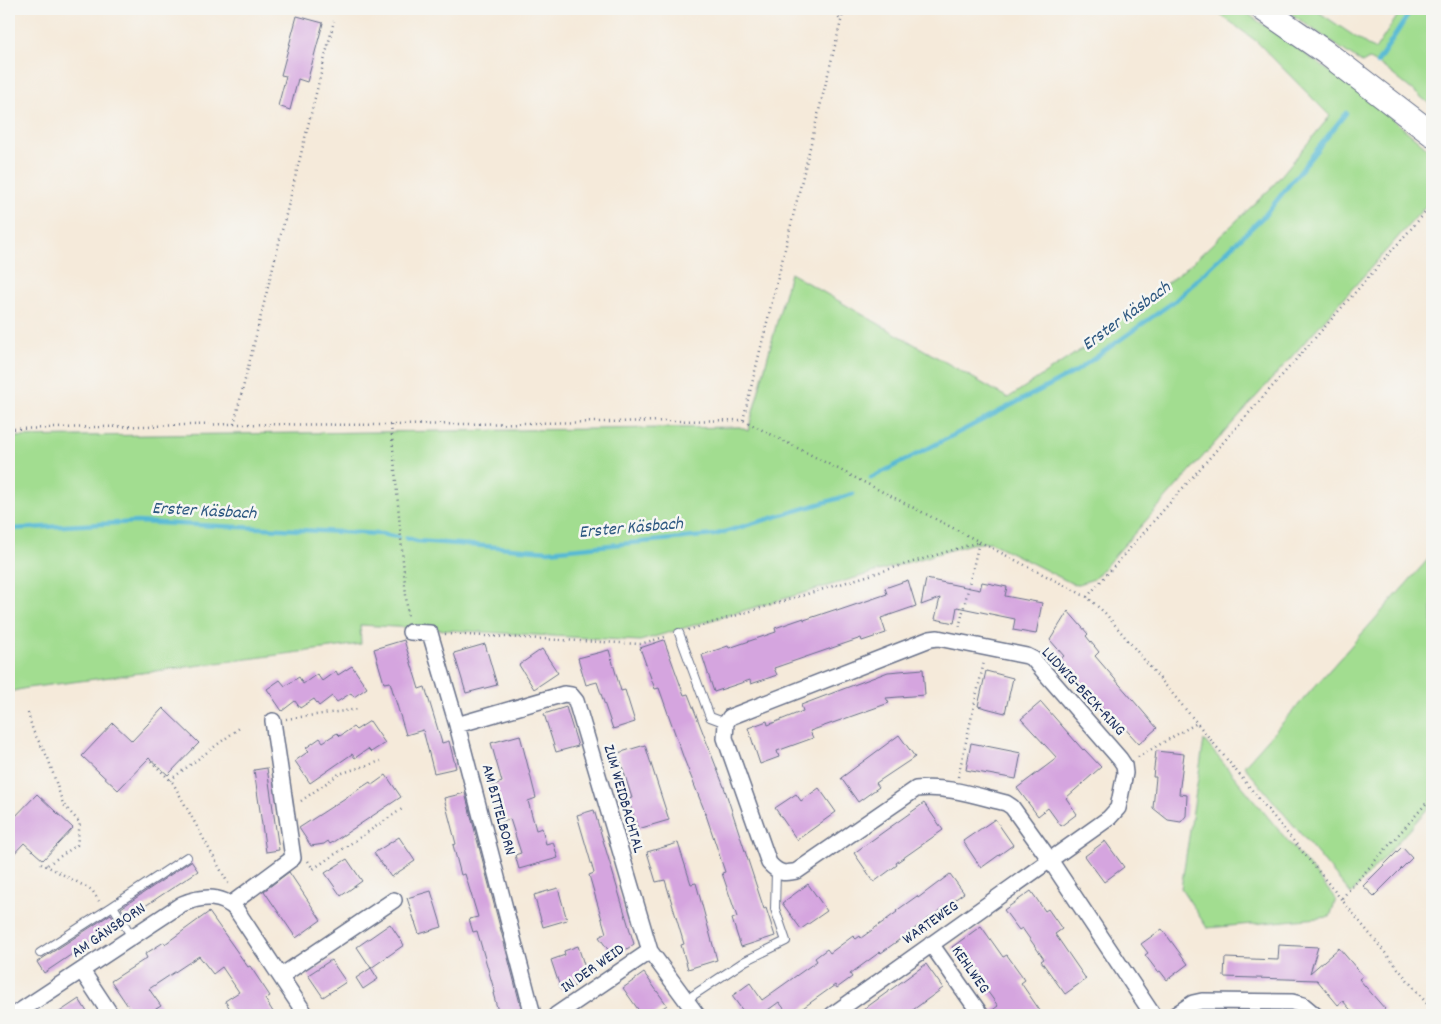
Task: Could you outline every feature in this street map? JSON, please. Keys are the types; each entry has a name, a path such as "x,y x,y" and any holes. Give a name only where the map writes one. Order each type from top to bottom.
{"main road":[{"path":"1264,9 1432,134"}],"street":[{"path":"410,632 430,633"},
{"name":"AM BITTELBORN","path":"430,633 458,725 533,1015"},
{"name":"LUDWIG-BECK-RING","path":"726,723 735,714 930,639 938,638 1027,656 1033,660 1120,758 1124,765"},
{"name":"ZUM WEIDBACHTAL","path":"458,725 564,694 571,694 576,701 650,951 697,1015"},
{"path":"273,721 293,858 231,904 306,1015"},
{"path":"726,723 725,738 765,855 776,871 786,873 806,867 916,788 927,787 955,790 1006,803 1012,808 1050,860 1153,1015"},
{"path":"1050,860 1109,818 1118,808 1125,773 1124,765"},
{"name":"WARTEWEG","path":"832,1015 1050,860"},
{"name":"AM GÄNSBORN","path":"14,1015 182,904 205,897 231,904"},
{"path":"281,976 394,900"},
{"name":"KEHLWEG","path":"931,944 981,1015"},
{"name":"IN DER WEID","path":"556,1015 650,951"},
{"path":"82,971 111,1015"},
{"path":"1174,1015 1193,1003 1211,1000 1292,1002 1303,1005 1315,1015"}],"lane":[{"path":"679,633 710,716 726,723"},
{"path":"40,953 187,857"},
{"path":"686,1000 745,961 786,941 775,909 776,871"},
{"path":"109,908 129,939"}],"path":[{"path":"834,9 841,22"},
{"path":"743,420 844,9"},
{"path":"234,424 334,21"},
{"path":"1087,597 1432,205"},
{"path":"9,429 234,424 391,425 743,420 1087,597 1105,613 1197,723 1432,1010"},
{"path":"391,425 410,632"},
{"path":"430,633 640,644 979,542"},
{"path":"956,642 979,542"},
{"path":"955,790 987,648"},
{"path":"273,721 359,709"},
{"path":"28,713 33,731 48,758 63,804 80,823 77,845 46,866"},
{"path":"1124,765 1197,723"},
{"path":"170,780 242,726"},
{"path":"151,761 174,783 229,885"},
{"path":"285,812 339,774 381,761"},
{"path":"1342,898 1432,797"},
{"path":"293,858 302,852 313,869 402,809"},
{"path":"40,863 92,890 109,908"}],"green space":[{"path":"1213,9 1241,9 1366,97 1432,152 1432,199 1094,579 1075,585 990,542 971,544 640,641 360,625 361,644 27,688 9,692 9,437 740,427 748,431 790,273 1008,398 1088,345 1191,264 1271,188 1330,116 1256,41"},
{"path":"1284,9 1314,9 1375,50 1402,9 1432,9 1432,106 1382,66 1369,59 1362,63"},
{"path":"1431,556 1432,804 1351,894 1244,766"},
{"path":"1204,740 1336,899 1330,917 1207,928 1181,888"}],"building":[{"path":"297,16 323,23 307,82 298,79 290,110 278,106 286,76 281,75"},
{"path":"926,579 980,590 982,582 1007,587 1005,596 1042,603 1036,634 1013,630 1015,619 957,607 954,623 935,619 940,598 921,605"},
{"path":"908,580 916,606 881,618 886,633 862,641 861,638 774,668 777,675 751,684 750,680 714,692 702,655 776,632 775,628 804,618 804,620 837,609 837,611 887,594 885,588"},
{"path":"1068,611 1088,634 1086,636 1099,652 1095,656 1157,728 1139,744 1111,713 1109,716 1059,660 1064,656 1050,640"},
{"path":"404,640 419,689 425,687 442,743 449,741 456,768 434,773 423,730 406,735 390,682 384,683 374,649"},
{"path":"664,640 684,695 688,694 724,787 764,909 766,908 775,936 741,947 732,919 737,917 722,873 725,872 705,812 659,688 655,689 640,648"},
{"path":"485,644 497,685 466,693 454,653"},
{"path":"542,649 558,673 534,689 519,665"},
{"path":"609,650 621,691 625,690 635,722 613,729 597,682 586,685 578,658"},
{"path":"352,666 367,688 354,697 351,693 337,702 332,696 319,706 314,699 300,708 295,701 282,711 267,689 280,680 285,686 299,677 303,684 317,674 322,681 336,671 338,675"},
{"path":"923,669 925,695 886,698 889,703 810,731 813,738 777,751 779,757 760,764 748,728 767,721 768,725 803,711 801,705 888,672"},
{"path":"986,671 1013,678 1005,713 978,706"},
{"path":"1041,702 1083,750 1101,767 1066,798 1077,814 1061,826 1048,808 1038,816 1017,788 1057,758 1021,719"},
{"path":"566,707 578,746 556,752 544,714"},
{"path":"163,708 199,743 168,775 149,758 118,790 82,756 113,723 132,741"},
{"path":"370,721 385,743 371,752 368,749 355,758 352,754 310,783 295,761 309,751 306,748 320,738 323,742 337,733 340,736 353,727 356,730"},
{"path":"520,735 536,798 528,801 536,830 542,828 546,844 553,842 558,858 519,869 515,855 521,853 510,819 502,821 491,786 502,782 491,743"},
{"path":"899,735 915,757 876,783 879,787 858,802 841,778"},
{"path":"971,743 1021,753 1016,779 966,770"},
{"path":"645,745 669,820 638,829 628,799 632,798 618,753"},
{"path":"1156,751 1184,754 1179,794 1187,795 1186,816 1181,822 1168,820 1153,808 1156,777 1153,777"},
{"path":"267,768 279,850 266,852 254,770"},
{"path":"386,775 401,797 330,844 328,841 324,844 311,846 299,828 370,782 372,785"},
{"path":"819,788 836,812 797,840 775,808 796,794 801,801"},
{"path":"465,793 523,1015 499,1015 493,993 495,993 477,931 473,932 469,919 478,917 465,874 461,875 453,845 456,844 444,798"},
{"path":"37,794 73,828 43,860 24,843 9,859 9,823"},
{"path":"924,803 943,830 896,863 897,865 874,882 854,853"},
{"path":"594,810 634,944 614,958 599,937 606,933 589,875 594,873 577,815"},
{"path":"995,819 1013,845 981,868 963,841"},
{"path":"399,837 415,861 391,877 374,853"},
{"path":"1105,841 1124,867 1104,882 1085,856"},
{"path":"678,843 691,884 696,883 717,960 688,969 681,945 684,944 665,880 656,882 647,852"},
{"path":"1402,847 1412,858 1374,896 1363,886"},
{"path":"347,859 362,881 341,896 325,873"},
{"path":"191,861 198,871 127,918 121,908"},
{"path":"289,872 321,920 296,938 264,891"},
{"path":"950,874 964,893 850,974 852,977 837,988 835,985 793,1015 789,1015 779,1002 761,1015 746,1015 732,996 750,983 762,1000 817,961 815,958 827,949 830,953 853,936 856,939 860,936 861,938"},
{"path":"808,884 827,911 801,929 782,903"},
{"path":"558,888 567,920 543,927 534,895"},
{"path":"431,891 442,927 419,934 407,898"},
{"path":"1031,891 1045,911 1048,909 1062,929 1055,934 1086,979 1065,994 1041,961 1044,959 1022,928 1019,930 1004,910"},
{"path":"209,912 270,996 265,999 275,1015 234,1015 225,1001 239,992 222,967 213,974 199,956 149,989 161,1006 146,1015 134,1015 111,981 147,958 145,954 164,942 165,944"},
{"path":"111,914 117,924 44,973 37,962"},
{"path":"390,924 404,945 371,968 357,947"},
{"path":"981,926 1003,957 1007,955 1025,980 1021,983 1043,1015 990,1015 990,1012 998,1006 969,966 966,967 952,947"},
{"path":"1162,929 1188,964 1167,980 1145,955 1148,953 1141,944"},
{"path":"1279,945 1318,947 1310,973 1339,948 1363,976 1359,979 1385,1009 1377,1015 1355,1015 1343,1001 1338,1005 1317,980 1224,977 1225,958 1278,960"},
{"path":"578,946 588,977 573,981 575,986 561,990 551,960 565,955 564,951"},
{"path":"331,960 346,982 323,997 308,975"},
{"path":"926,964 943,988 906,1015 856,1015"},
{"path":"371,968 378,979 363,989 356,978"},
{"path":"644,973 667,1005 653,1015 642,1015 623,988"},
{"path":"79,999 89,1015 55,1015"}],"waterway":[{"name":"Erster Käsbach","path":"1377,63 1412,9"},
{"name":"Erster Käsbach","path":"871,478 1075,372 1176,300 1266,214 1346,113"},
{"name":"Erster Käsbach","path":"406,538 417,541 549,551 714,535 853,494"},
{"name":"Erster Käsbach","path":"9,529 137,522 381,534 398,537"}]}
